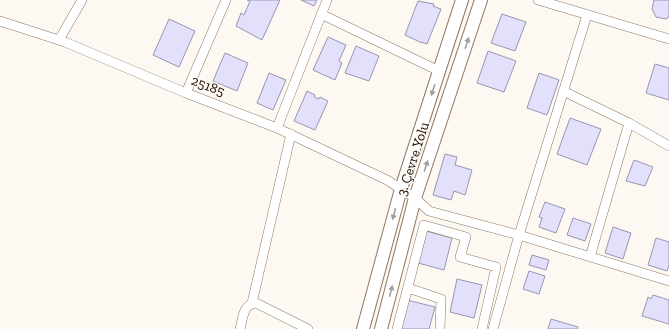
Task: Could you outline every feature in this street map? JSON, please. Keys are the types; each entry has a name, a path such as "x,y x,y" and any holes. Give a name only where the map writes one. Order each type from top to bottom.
{"main road":[{"name":"3. Çevre Yolu","path":"363,329 401,189 462,0"},
{"name":"3. Çevre Yolu","path":"381,329 415,198 481,0"}],"street":[{"path":"59,40 82,0"},
{"path":"186,93 226,0"},
{"path":"277,128 327,0"},
{"path":"538,0 669,38"},
{"path":"322,14 439,71"},
{"path":"493,329 519,235 588,15"},
{"name":"25185","path":"0,21 59,40 186,93 291,134 387,180 415,198 429,211 519,235 669,281"},
{"path":"564,92 629,123 669,146"},
{"path":"590,257 629,123"},
{"path":"240,329 246,308 252,303 291,134"},
{"path":"398,329 424,225 466,237 460,257 496,267 482,329"},
{"path":"408,288 441,299 440,329"},
{"path":"491,293 502,296"},
{"path":"252,303 260,304 308,329"}],"building":[{"path":"247,0 280,0 262,40 236,26 241,13 244,15 250,1"},
{"path":"301,0 317,0 314,6"},
{"path":"654,0 669,0 669,17 666,19 656,17 652,9"},
{"path":"418,1 434,4 433,6 441,9 427,44 405,35"},
{"path":"502,14 526,22 515,51 491,43"},
{"path":"169,19 195,31 179,67 153,55"},
{"path":"328,37 346,45 339,61 342,63 335,80 313,70"},
{"path":"356,46 379,56 369,81 345,73"},
{"path":"488,51 516,61 504,92 477,83"},
{"path":"225,53 248,63 237,91 213,81"},
{"path":"655,64 669,68 669,100 646,93"},
{"path":"269,73 286,80 273,110 257,103"},
{"path":"539,73 559,80 547,115 527,108"},
{"path":"307,91 315,95 314,97 319,99 320,97 328,101 315,130 294,121"},
{"path":"570,118 601,129 587,165 557,154"},
{"path":"445,154 457,157 455,165 472,170 465,195 454,191 451,200 433,195"},
{"path":"634,160 653,167 645,186 626,181"},
{"path":"545,202 565,209 556,233 539,227 542,218 539,217"},
{"path":"573,218 591,224 585,241 567,235"},
{"path":"613,227 631,233 623,259 605,253"},
{"path":"426,231 452,238 444,270 418,263"},
{"path":"656,238 669,242 669,266 667,271 648,265"},
{"path":"532,255 549,260 546,270 529,265"},
{"path":"529,271 545,276 539,294 523,289"},
{"path":"457,279 482,285 474,318 450,312"},
{"path":"653,295 669,300 669,324 642,316 648,297 651,299"},
{"path":"407,300 435,307 429,329 399,329"},
{"path":"551,319 578,327 577,329 548,329"}]}
